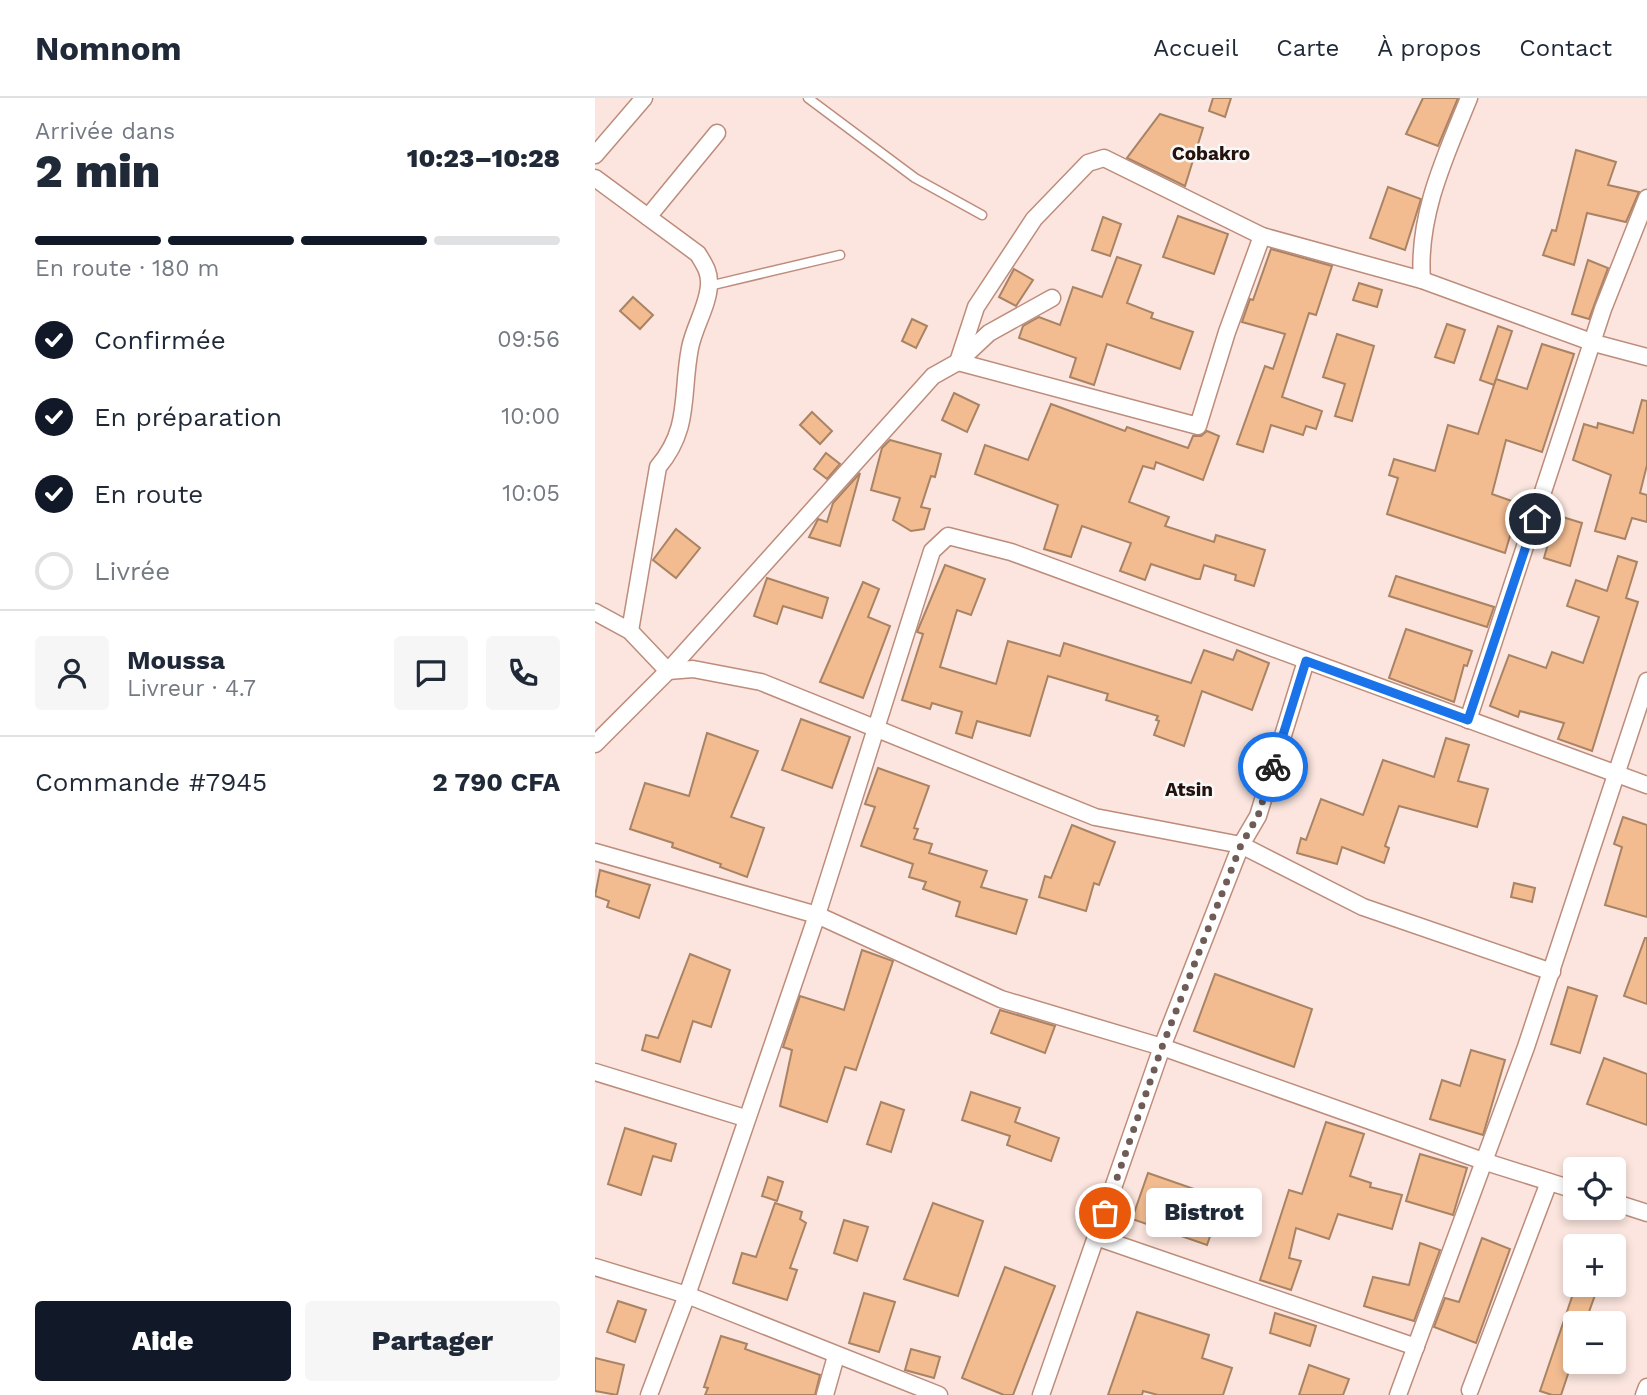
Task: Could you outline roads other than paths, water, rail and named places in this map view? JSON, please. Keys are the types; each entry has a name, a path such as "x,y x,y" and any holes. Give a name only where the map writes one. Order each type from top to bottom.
{"street":[{"path":"595,155 644,98"},
{"path":"1422,281 1419,250 1426,212 1469,98"},
{"path":"648,217 717,133"},
{"path":"958,362 975,307 1034,219 1088,163 1104,158 1262,236 1422,281 1594,343 1647,357"},
{"path":"595,178 698,254 708,271 709,286 690,347 680,434 672,451 658,467 630,631"},
{"path":"1468,720 1618,269 1647,198"},
{"path":"958,362 1198,426 1227,332 1262,236"},
{"path":"595,744 668,671 933,376 958,362 989,333 1052,298"},
{"path":"649,1395 687,1295 745,1118 817,915 932,551 948,536 1011,552 1647,785"},
{"path":"595,612 630,631 668,671"},
{"path":"1041,1395 1162,1047 1241,845 1258,816 1306,661"},
{"path":"668,671 693,669 761,682 1095,817 1241,845 1363,907 1552,972"},
{"path":"1398,1395 1486,1162 1552,972 1647,681"},
{"path":"595,852 817,915 1001,999 1162,1047 1486,1162 1563,1186"},
{"path":"595,1072 745,1118"},
{"path":"1470,1390 1549,1182"},
{"path":"1626,1206 1647,1213"},
{"path":"1096,1237 1416,1347"},
{"path":"595,1268 687,1295 939,1395"},
{"path":"825,1395 836,1356"},
{"path":"1644,1395 1647,1387"}],"lane":[{"path":"808,98 915,178 982,215"},
{"path":"709,286 840,256"}],"place":[{"name":"Bistrot","path":"1105,1213"}],"district":[{"name":"Cobakro","path":"1211,153"},
{"name":"Atsin","path":"1189,789"}]}
